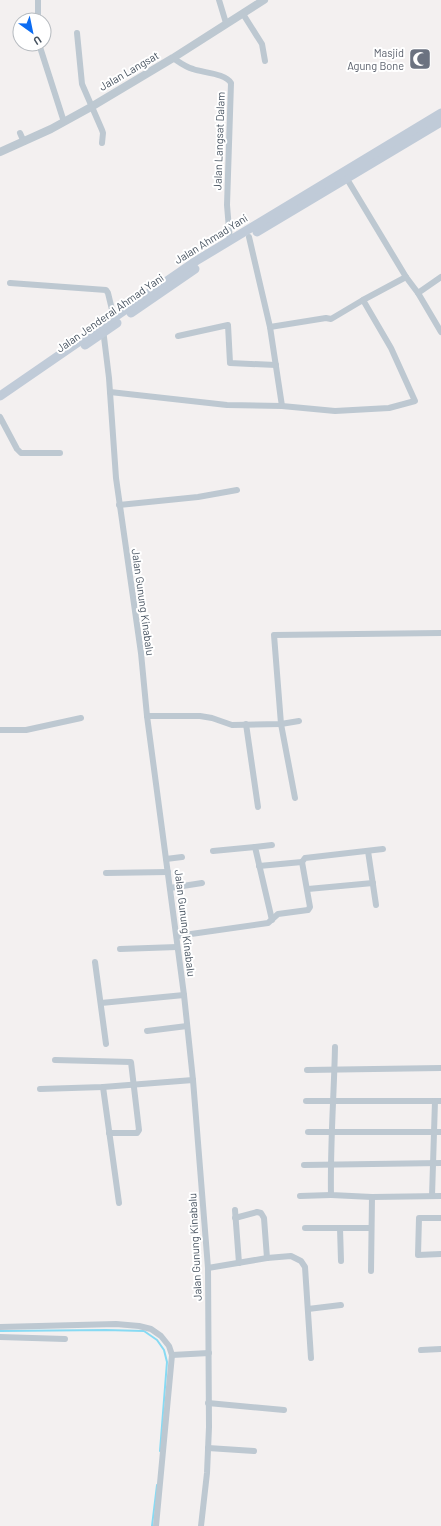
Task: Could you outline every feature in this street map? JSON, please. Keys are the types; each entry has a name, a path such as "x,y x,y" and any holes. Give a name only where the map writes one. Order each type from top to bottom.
{"main road":[{"name":"Jalan Ahmad Yani","path":"0,396 103,329 114,318 189,266 417,132 441,113"},
{"name":"Jalan Jenderal Ahmad Yani","path":"0,404 103,329 199,266 347,179 417,132 441,122"}],"street":[{"path":"38,0 38,12"},
{"path":"219,0 226,23"},
{"name":"Jalan Langsat","path":"0,152 24,142 91,107 173,58 264,0"},
{"path":"243,14 262,44 265,61"},
{"path":"77,33 81,79 91,107 103,133 102,143"},
{"path":"42,52 64,122"},
{"name":"Jalan Langsat Dalam","path":"173,58 190,68 227,77 231,83 227,205 230,241"},
{"path":"20,132 24,142"},
{"path":"347,179 441,332"},
{"path":"249,237 270,327 282,406"},
{"path":"270,327 326,318 331,319 406,277"},
{"path":"418,293 441,277"},
{"path":"10,283 106,290 114,318"},
{"path":"110,392 220,404 282,406 335,410 363,410 399,406 415,401 391,348 363,300"},
{"path":"178,336 228,325 230,363 276,365"},
{"name":"Jalan Gunung Kinabalu","path":"103,329 110,392 119,504 141,654 147,716 177,936 193,1080 208,1268 208,1448 207,1473 201,1526"},
{"path":"0,417 17,449 22,453 60,453"},
{"path":"119,504 198,497 237,490"},
{"path":"294,798 280,724 274,635 441,633"},
{"path":"147,716 200,716 230,724 280,724 299,721"},
{"path":"0,730 26,730 81,718"},
{"path":"246,724 258,807"},
{"path":"213,851 272,845"},
{"path":"255,847 272,920"},
{"path":"259,866 302,862 307,857 383,849"},
{"path":"368,851 376,905"},
{"path":"166,859 182,857"},
{"path":"177,936 268,924 278,914 309,910 308,889 302,862"},
{"path":"106,873 168,872"},
{"path":"170,888 202,883"},
{"path":"308,889 373,883"},
{"path":"120,949 178,946"},
{"path":"95,962 106,1044"},
{"path":"101,1003 184,995"},
{"path":"147,1031 187,1026"},
{"path":"331,1195 330,1164 334,1101 335,1047"},
{"path":"55,1060 130,1061 132,1064 138,1132 109,1132"},
{"path":"307,1070 441,1068"},
{"path":"40,1089 103,1087 193,1080"},
{"path":"103,1087 119,1203"},
{"path":"306,1101 438,1101 438,1132 432,1196"},
{"path":"308,1132 438,1132"},
{"path":"304,1165 441,1163"},
{"path":"300,1196 441,1196"},
{"path":"370,1271 372,1196"},
{"path":"235,1210 239,1263"},
{"path":"235,1218 257,1212 261,1213 264,1218 267,1258"},
{"path":"441,1218 419,1218 418,1254 441,1254"},
{"path":"305,1228 371,1228"},
{"path":"340,1228 341,1261"},
{"path":"208,1268 267,1258 291,1256 303,1263 305,1267 311,1358"},
{"path":"308,1309 341,1305"},
{"path":"0,1327 116,1324 139,1326 151,1329 161,1336 169,1346 172,1355 156,1526"},
{"path":"0,1337 65,1339"},
{"path":"421,1350 441,1349"},
{"path":"172,1355 209,1353"},
{"path":"208,1403 284,1410"},
{"path":"208,1448 254,1450"}],"waterway":[{"path":"0,1331 144,1331 157,1340 164,1350 167,1362 160,1451"},
{"path":"152,1526 157,1485"}],"place":[{"name":"Masjid Agung Bone","path":"420,59"}]}
